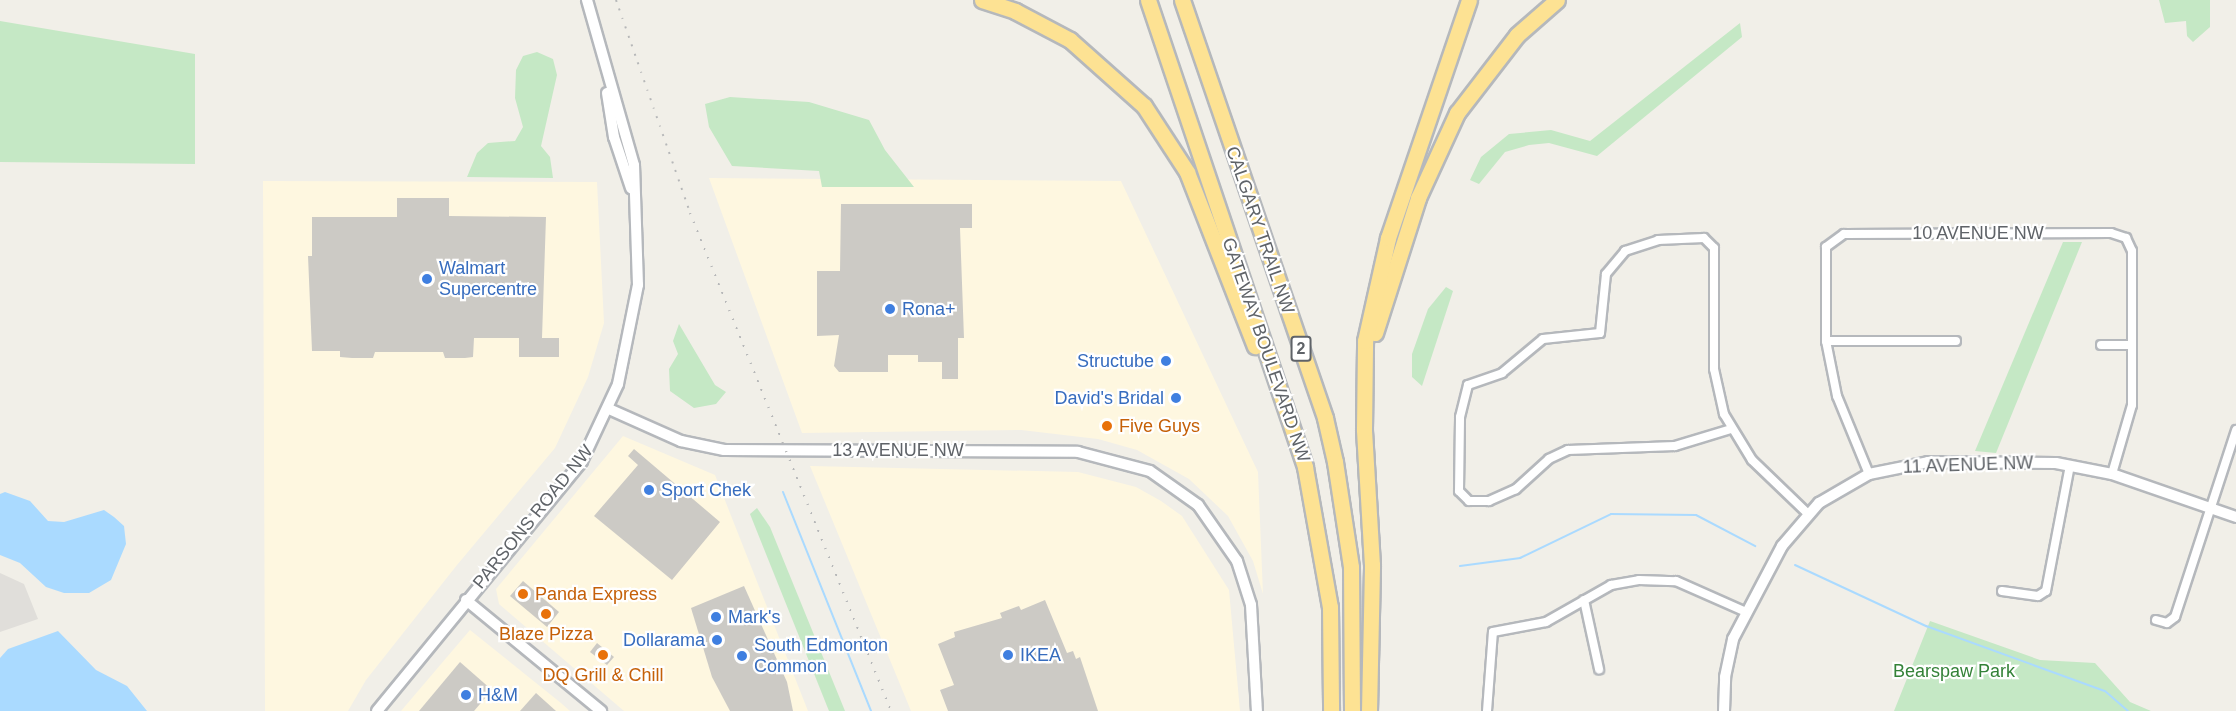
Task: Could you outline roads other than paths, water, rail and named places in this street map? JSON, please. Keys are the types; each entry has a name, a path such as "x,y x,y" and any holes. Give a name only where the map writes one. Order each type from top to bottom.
{"highway":[{"path":"982,0 1015,10 1070,40 1144,106 1186,172 1276,399 1293,426"},
{"path":"1140,0 1170,71"},
{"name":"GATEWAY BOULEVARD NW","path":"1148,0 1170,71 1293,426 1324,564 1331,711"},
{"name":"CALGARY TRAIL NW","path":"1182,0 1325,418 1335,462 1351,567 1352,711"},
{"path":"1369,711 1372,565 1364,380 1370,306 1388,238 1469,0"},
{"path":"1364,380 1397,256 1448,131 1494,62 1557,0"}],"street":[{"name":"PARSONS ROAD NW","path":"377,711 582,460 609,409 627,355 638,285 632,190 614,136 600,48 586,0"},
{"name":"10 AVENUE NW","path":"1826,341 1826,247 1830,239 1855,234 2111,233 2126,238 2132,251 2132,345"},
{"path":"1724,711 1729,654 1746,612 1782,546 1807,513 1752,460 1731,429 1715,377 1711,242 1667,238 1625,251 1606,274 1600,333 1543,339 1502,373 1468,385 1460,417 1458,485 1462,498 1474,502 1498,498 1568,450 1675,446 1731,429"},
{"path":"1869,474 1837,396 1826,341 1956,341"},
{"path":"2101,345 2132,345 2131,413 2112,474"},
{"name":"13 AVENUE NW","path":"609,409 681,441 724,450 1092,453 1150,471 1185,493 1227,542 1245,584 1257,711"},
{"path":"2156,620 2167,623 2175,617 2213,508 2236,430"},
{"name":"11 AVENUE NW","path":"1807,513 1869,474 1928,462 2070,465 2112,474 2236,517"},
{"path":"2002,591 2038,596 2046,591 2070,465"},
{"path":"1487,711 1493,632 1546,622 1622,582 1664,579 1696,586 1746,612"},
{"path":"466,600 601,711"},
{"path":"1584,600 1599,669"}],"water":[{"path":"5,492 30,501 48,521 64,522 104,510 114,517 124,526 126,544 111,580 89,593 64,593 46,587 20,563 0,555 0,494"},
{"path":"58,631 96,670 127,686 147,711 0,711 0,658 8,649"}],"waterway":[{"path":"783,492 871,711"},
{"path":"1460,566 1520,558 1611,514 1696,515 1755,546"},
{"path":"1795,565 1926,626 2105,691 2128,711"}],"railway":[{"path":"616,0 690,213 891,711"}],"place":[{"name":"Walmart Supercentre","path":"427,279"},
{"name":"Rona+","path":"890,309"},
{"name":"Structube","path":"1166,361"},
{"name":"David's Bridal","path":"1176,398"},
{"name":"Five Guys","path":"1107,426"},
{"name":"Sport Chek","path":"649,490"},
{"name":"Panda Express","path":"523,594"},
{"name":"Blaze Pizza","path":"546,614"},
{"name":"Mark's","path":"716,617"},
{"name":"Dollarama","path":"717,640"},
{"name":"DQ Grill & Chill","path":"603,655"},
{"name":"IKEA","path":"1008,655"},
{"name":"South Edmonton Common","path":"742,656"},
{"name":"H&M","path":"466,695"}],"park label":[{"name":"Bearspaw Park","path":"1954,671"}]}
